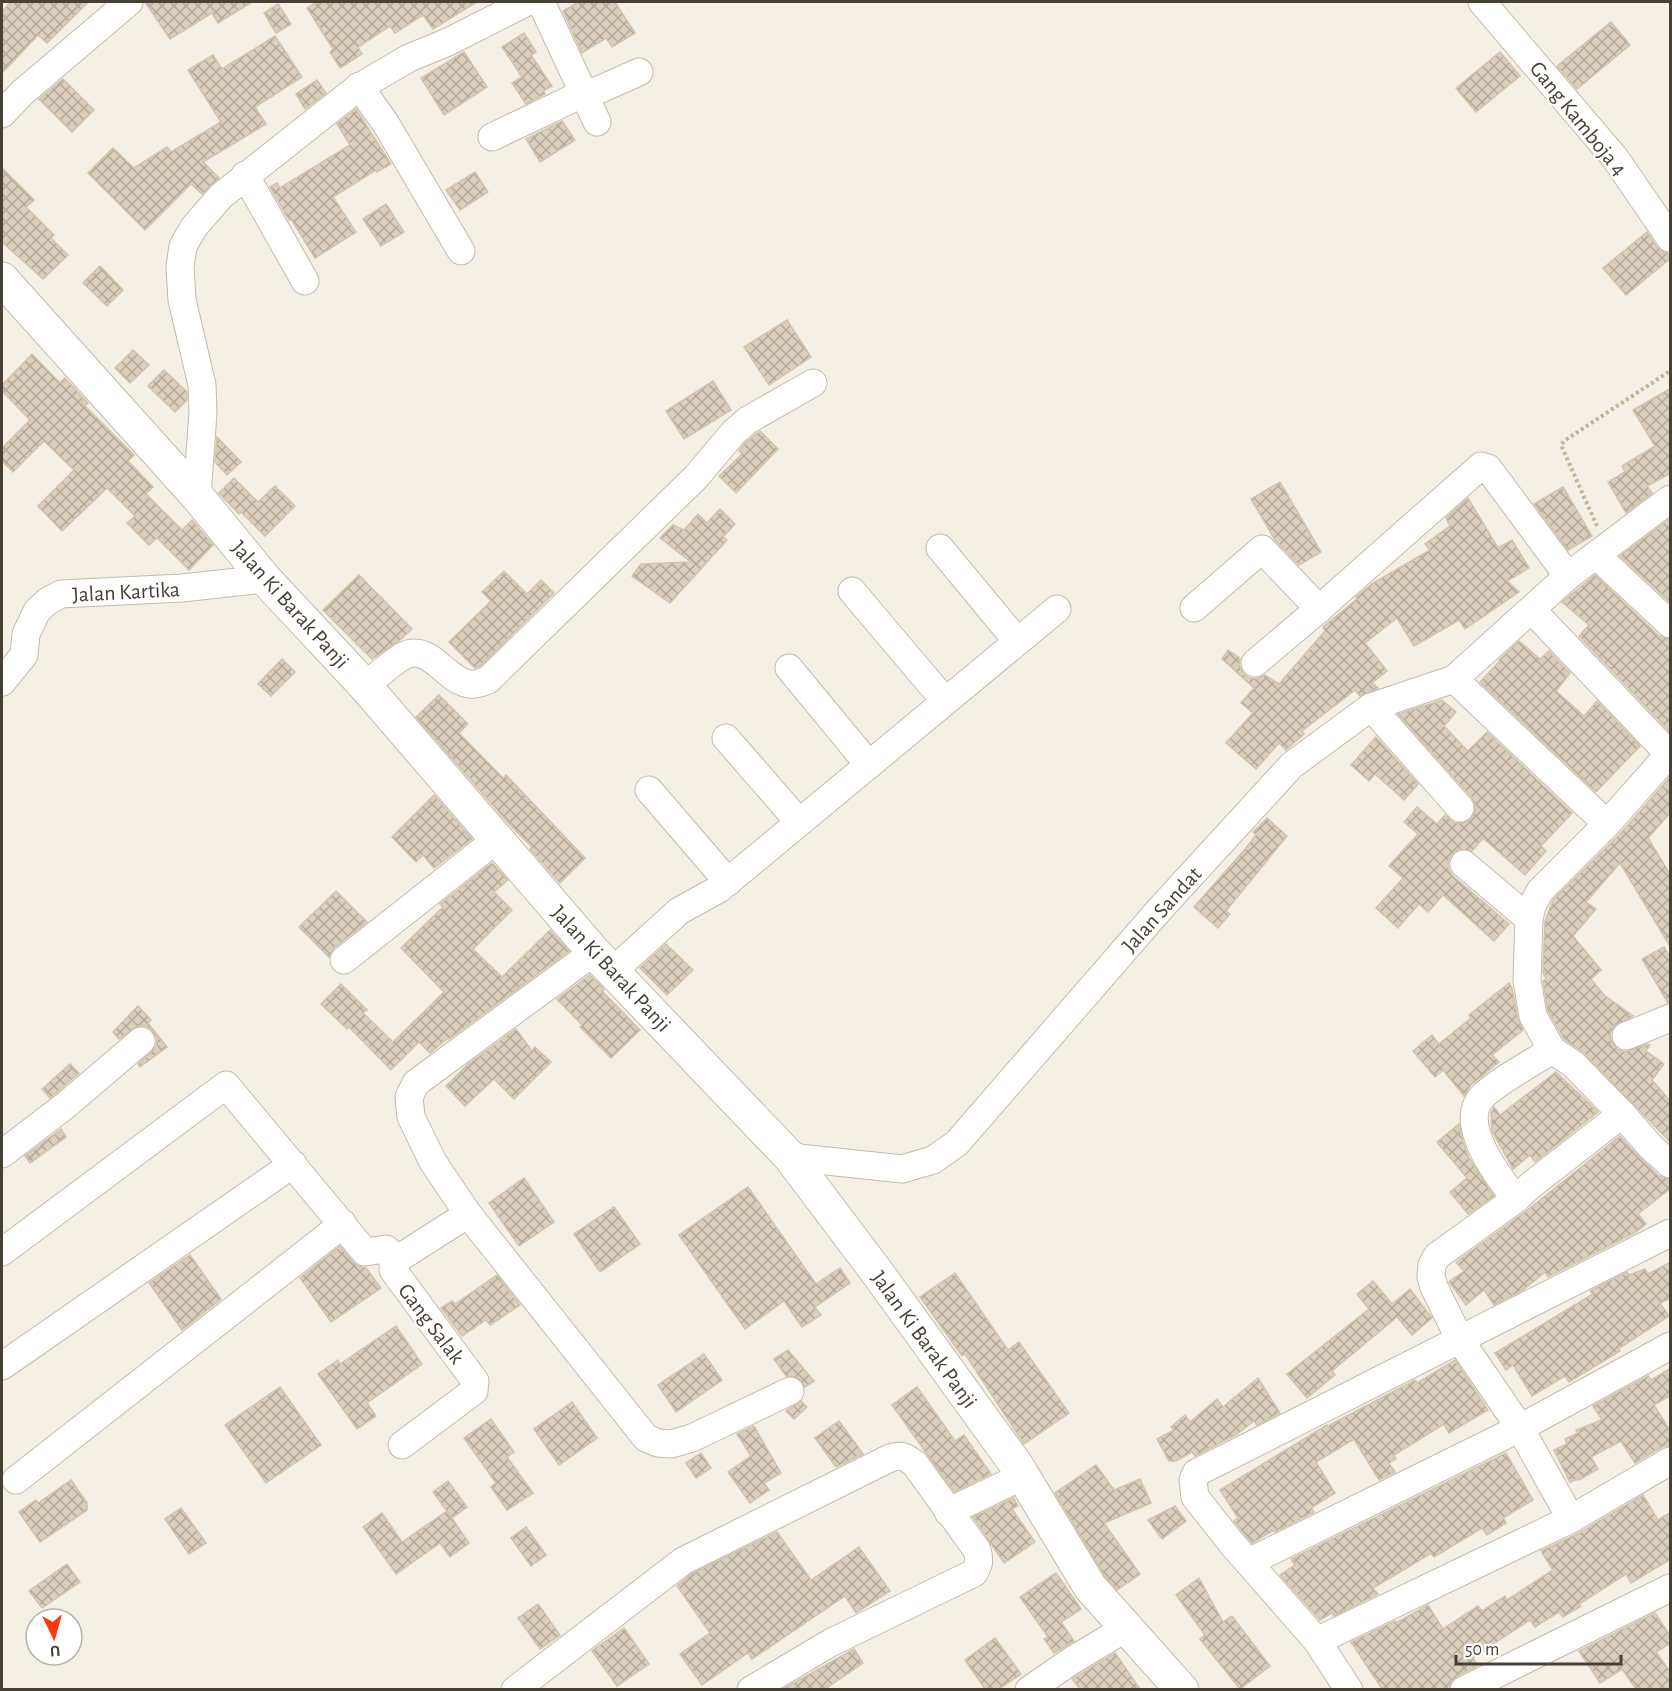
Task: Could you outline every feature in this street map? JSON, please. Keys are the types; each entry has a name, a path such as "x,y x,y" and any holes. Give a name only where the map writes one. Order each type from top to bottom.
{"street":[{"path":"2,114 23,92 129,2"},
{"path":"197,496 203,412 202,385 182,300 180,267 183,246 194,227 221,196 245,175 359,86 409,58 448,42 527,2"},
{"path":"541,2 597,123"},
{"name":"Gang Kamboja 4","path":"1482,2 1616,158 1671,238"},
{"path":"492,137 639,72"},
{"path":"359,86 386,124 460,251"},
{"path":"245,175 305,281"},
{"name":"Jalan Ki Barak Panji","path":"2,279 197,496 265,579 365,686 604,962 790,1157 879,1275 1023,1476 1090,1587 1182,1689"},
{"path":"365,686 405,655 415,654 427,655 464,683 474,684 488,680 696,477 734,432 748,420 813,383"},
{"path":"1255,663 1320,609 1480,466 1488,468 1569,576"},
{"name":"Jalan Sandat","path":"790,1157 902,1169 933,1160 957,1143 1160,909 1292,765 1371,708 1455,679 1569,576 1671,499"},
{"path":"940,548 1017,641"},
{"path":"1194,608 1262,549 1320,609"},
{"path":"1601,551 1671,624"},
{"name":"Jalan Kartika","path":"2,682 24,655 27,634 37,611 48,601 62,594 182,588 265,579"},
{"path":"852,591 945,701"},
{"path":"790,1392 692,1438 671,1444 657,1443 646,1438 468,1214 433,1162 411,1117 409,1097 416,1083 604,962 679,910 719,890 1057,609"},
{"path":"1532,610 1670,754 1607,824 1540,891 1528,919 1527,980 1533,1016 1552,1050 1573,1064 1651,1147 1671,1164"},
{"path":"789,668 869,765"},
{"path":"1455,679 1607,824"},
{"path":"1371,708 1460,808"},
{"path":"726,738 800,822"},
{"path":"649,790 728,882"},
{"path":"344,960 497,839"},
{"path":"1464,864 1528,919"},
{"path":"1626,1036 1671,1018"},
{"path":"2,1154 66,1105 141,1041"},
{"path":"1516,1199 1494,1172 1480,1143 1474,1124 1477,1108 1480,1098 1490,1090 1552,1050"},
{"path":"2,1252 226,1085 365,1252 386,1249 397,1259"},
{"path":"1571,1519 1520,1428 1460,1340 1434,1287 1431,1277 1432,1265 1437,1256 1516,1199 1622,1114"},
{"path":"2,1366 293,1164"},
{"name":"Gang Salak","path":"402,1444 471,1394 474,1391 475,1381 393,1270 393,1262 468,1214"},
{"path":"16,1480 343,1224"},
{"path":"1349,1689 1317,1641 1233,1545 1196,1497 1193,1480 1196,1473 1671,1233"},
{"path":"1249,1562 1520,1428 1671,1346"},
{"path":"515,1689 683,1561 890,1458 897,1455 906,1456 915,1464 977,1550 980,1558 974,1573 830,1643 762,1686"},
{"path":"1317,1641 1571,1519 1670,1461"},
{"path":"948,1512 1023,1476"},
{"path":"1464,1689 1671,1588"},
{"path":"1029,1689 1126,1628"}],"path":[{"path":"1601,551 1562,451 1562,445 1564,441 1671,371"}],"building":[{"path":"11,2 88,2 47,43 38,35 2,73 2,11"},
{"path":"145,2 252,2 218,23 212,13 170,39"},
{"path":"317,2 477,2 433,29 423,15 395,33 390,26 358,47 362,54 340,68 330,52 333,49 307,8"},
{"path":"578,2 615,2 635,33 612,47 606,38 582,53 563,11"},
{"path":"278,4 291,24 276,33 264,13"},
{"path":"1611,22 1630,45 1577,89 1557,66"},
{"path":"524,33 536,52 531,55 552,86 543,91 545,94 526,104 512,83 522,77 502,47"},
{"path":"275,36 302,77 255,107 266,124 203,162 219,178 202,194 191,184 145,230 88,173 113,148 134,168 167,147 171,152 221,122 188,70 213,55 222,69"},
{"path":"464,52 487,87 444,115 421,78"},
{"path":"1500,52 1520,76 1476,112 1456,88"},
{"path":"63,79 94,110 72,132 39,99"},
{"path":"317,80 326,93 305,109 296,94"},
{"path":"356,109 391,164 377,172 376,170 333,197 356,232 315,258 270,187 277,183 280,188 350,145 337,124"},
{"path":"562,121 575,140 540,162 526,139"},
{"path":"2,168 34,200 26,207 54,235 51,238 68,255 43,279 2,242"},
{"path":"475,172 488,192 460,210 446,190"},
{"path":"386,204 404,232 381,246 363,219"},
{"path":"1647,232 1657,247 1671,254 1671,258 1626,295 1603,268"},
{"path":"100,266 123,290 107,306 83,283"},
{"path":"787,320 811,357 769,385 744,347"},
{"path":"133,350 149,365 130,383 115,368"},
{"path":"32,354 60,383 65,378 88,403 85,406 134,455 128,461 153,487 146,494 182,530 192,520 213,545 189,570 157,538 149,545 127,523 135,516 107,488 62,531 38,506 74,470 44,441 13,472 2,461 2,448 30,420 2,391 2,385"},
{"path":"164,370 187,392 187,400 175,412 148,386"},
{"path":"713,381 731,410 684,439 666,411"},
{"path":"1671,388 1671,473 1647,486 1652,493 1626,513 1608,482 1625,472 1622,466 1655,446 1633,410"},
{"path":"760,431 778,449 736,493 719,476 742,454 739,451 745,443"},
{"path":"217,437 241,462 227,475 215,462"},
{"path":"234,478 258,502 275,486 295,506 265,536 219,493"},
{"path":"1280,482 1321,552 1299,565 1275,540 1251,499"},
{"path":"1563,487 1592,536 1568,550 1534,504"},
{"path":"1468,498 1498,548 1512,540 1529,568 1507,581 1519,592 1465,629 1459,620 1414,646 1397,618 1365,643 1387,671 1372,683 1378,688 1360,696 1355,690 1302,731 1304,734 1286,750 1279,743 1256,769 1226,743 1253,713 1241,703 1254,688 1222,659 1228,650 1240,658 1239,665 1249,678 1257,679 1265,675 1279,684 1325,631 1323,627 1357,599 1356,597 1373,583 1430,550 1425,544 1450,526 1446,518"},
{"path":"720,509 735,524 723,537 727,540 670,603 632,576 641,564 691,562 660,538 673,525 684,530 698,514 707,523"},
{"path":"1671,518 1671,603 1620,556"},
{"path":"504,571 527,594 541,580 554,593 479,667 475,668 449,642 491,601 482,592"},
{"path":"359,575 412,629 372,659 323,610"},
{"path":"1595,575 1659,636 1671,639 1671,733 1579,636 1589,625 1562,602"},
{"path":"1519,641 1540,659 1549,651 1570,673 1556,691 1584,716 1597,701 1640,746 1596,792 1480,682"},
{"path":"282,659 295,672 271,696 258,684"},
{"path":"439,695 468,724 459,733 503,778 506,775 585,858 560,883 530,849 532,847 416,717"},
{"path":"1442,700 1456,712 1444,726 1468,751 1487,732 1572,813 1541,846 1546,851 1525,875 1483,838 1472,851 1459,849 1452,854 1448,862 1453,876 1509,924 1494,941 1443,895 1428,912 1419,904 1398,928 1376,908 1403,878 1389,866 1418,834 1404,822 1417,807 1437,824 1445,815 1454,823 1464,823 1471,819 1475,812 1472,798 1398,714"},
{"path":"1376,737 1418,784 1404,800 1375,774 1369,781 1351,765"},
{"path":"1671,776 1671,812 1648,838 1671,876 1671,948 1620,863 1586,902 1596,909 1573,936 1601,970 1591,979 1604,995 1633,1016 1614,1026 1610,1034 1612,1042 1617,1049 1624,1052 1648,1044 1650,1045 1646,1051 1664,1064 1652,1080 1671,1102 1671,1143 1584,1053 1564,1039 1548,1011 1543,981 1546,979 1543,972 1545,921 1553,900 1619,835"},
{"path":"434,795 472,839 434,868 423,855 416,862 392,837"},
{"path":"1267,818 1287,836 1226,911 1230,914 1218,928 1194,907 1246,848 1256,835 1253,832"},
{"path":"492,863 508,880 494,892 512,910 473,949 502,977 550,930 569,951 430,1053 419,1042 391,1070 349,1027 347,1029 321,1004 341,984 367,1010 363,1013 393,1042 444,992 401,948 443,907 440,904"},
{"path":"336,891 367,922 334,948 329,957 299,927"},
{"path":"666,944 693,970 667,995 640,968"},
{"path":"1664,947 1671,959 1671,1003 1668,1003 1642,959"},
{"path":"590,975 604,989 602,991 640,1030 611,1058 580,1027 582,1025 557,999"},
{"path":"1509,983 1523,1030 1492,1055 1499,1062 1471,1085 1464,1096 1443,1070 1435,1077 1413,1051 1432,1035 1439,1044 1471,1018 1469,1015"},
{"path":"138,1006 151,1020 148,1023 167,1047 140,1067 138,1064 156,1047 157,1039 153,1031 146,1026 138,1026 119,1039 113,1032"},
{"path":"516,1029 532,1051 535,1047 551,1062 514,1099 494,1079 465,1106 446,1086 467,1065"},
{"path":"70,1064 79,1073 50,1098 42,1089"},
{"path":"1556,1072 1598,1112 1535,1162 1530,1155 1513,1169 1492,1131 1491,1113 1494,1107 1500,1115"},
{"path":"1459,1124 1469,1158 1494,1196 1468,1214 1450,1192 1467,1178 1437,1142"},
{"path":"61,1129 66,1137 30,1163 25,1156"},
{"path":"1620,1136 1659,1176 1671,1179 1671,1188 1638,1214 1646,1224 1636,1232 1548,1277 1545,1272 1523,1290 1494,1305 1484,1290 1466,1305 1449,1282 1464,1271 1456,1262 1525,1212"},
{"path":"524,1178 554,1222 519,1246 489,1203"},
{"path":"748,1187 816,1284 840,1268 850,1283 815,1307 821,1315 802,1327 784,1301 745,1329 679,1235"},
{"path":"614,1207 640,1244 600,1272 574,1234"},
{"path":"340,1246 353,1262 366,1268 381,1288 331,1322 300,1278"},
{"path":"190,1255 221,1299 182,1330 149,1283"},
{"path":"1671,1262 1671,1298 1660,1303 1669,1316 1618,1349 1620,1351 1569,1382 1565,1376 1532,1396 1513,1365 1506,1370 1495,1353 1593,1294 1590,1291 1627,1272 1629,1275 1645,1269 1648,1274"},
{"path":"955,1273 1008,1350 1019,1342 1069,1413 1024,1444 965,1354 962,1356 920,1297"},
{"path":"497,1275 520,1305 490,1325 486,1320 462,1336 441,1308 452,1301 455,1304"},
{"path":"1373,1281 1392,1304 1410,1289 1432,1318 1412,1335 1397,1317 1332,1371 1335,1375 1307,1398 1287,1374 1369,1309 1357,1294"},
{"path":"396,1326 422,1364 367,1403 376,1416 357,1429 318,1374 338,1360 340,1364"},
{"path":"788,1350 814,1381 805,1387 798,1378 786,1376 774,1359"},
{"path":"704,1354 722,1380 676,1412 658,1385"},
{"path":"1455,1360 1488,1410 1449,1433 1444,1424 1394,1455 1396,1459 1389,1463 1395,1472 1379,1480 1354,1439 1316,1462 1335,1493 1311,1508 1314,1512 1252,1543 1234,1521 1238,1518 1220,1490 1327,1425 1415,1380 1417,1383"},
{"path":"1671,1368 1671,1395 1654,1405 1671,1432 1671,1445 1662,1447 1635,1463 1621,1441 1591,1457 1598,1469 1579,1480 1570,1482 1554,1450 1567,1444 1565,1439 1578,1433 1576,1430 1602,1420 1593,1406 1648,1376 1651,1380"},
{"path":"1258,1378 1280,1413 1257,1425 1254,1421 1237,1434 1195,1456 1192,1452 1176,1461 1169,1461 1157,1439 1174,1430 1171,1427 1185,1415 1190,1422 1217,1399 1223,1407"},
{"path":"280,1387 321,1445 266,1483 225,1425"},
{"path":"917,1387 955,1441 964,1435 991,1474 954,1492 892,1405"},
{"path":"801,1401 807,1407 794,1419 786,1411"},
{"path":"572,1402 597,1438 559,1465 534,1429"},
{"path":"491,1419 514,1452 507,1457 533,1493 507,1510 491,1487 496,1483 464,1438"},
{"path":"839,1421 863,1454 836,1467 815,1438"},
{"path":"754,1426 781,1473 764,1483 769,1490 750,1503 728,1472 751,1456 737,1434"},
{"path":"701,1453 711,1468 696,1478 686,1463"},
{"path":"1506,1453 1533,1500 1503,1518 1506,1523 1487,1535 1482,1528 1434,1557 1431,1553 1373,1588 1378,1594 1334,1616 1332,1613 1320,1620 1280,1575 1295,1565 1291,1559"},
{"path":"1096,1465 1114,1490 1140,1479 1151,1503 1104,1523 1140,1574 1117,1590 1104,1575 1055,1493"},
{"path":"71,1480 87,1503 87,1510 40,1542 19,1512 36,1500 38,1503"},
{"path":"448,1481 467,1507 452,1518 433,1492"},
{"path":"1643,1495 1658,1520 1671,1512 1671,1559 1631,1583 1626,1574 1563,1617 1559,1612 1535,1627 1530,1620 1473,1657 1477,1666 1457,1676 1448,1689 1382,1689 1351,1642 1395,1621 1396,1623 1428,1605 1443,1629 1478,1606 1482,1611 1505,1596 1507,1600 1553,1570 1541,1551 1579,1533"},
{"path":"1014,1498 1018,1506 1012,1509 1035,1542 1004,1563 973,1517"},
{"path":"1175,1506 1186,1521 1162,1539 1148,1520"},
{"path":"181,1508 206,1543 189,1554 165,1519"},
{"path":"447,1511 469,1543 450,1557 440,1543 396,1574 363,1527 382,1513 402,1542"},
{"path":"526,1527 546,1555 531,1566 511,1538"},
{"path":"777,1532 811,1580 859,1547 890,1591 856,1613 845,1596 752,1659 748,1653 702,1685 680,1654 710,1633 677,1586 691,1574"},
{"path":"67,1564 80,1582 43,1607 29,1591"},
{"path":"1056,1573 1081,1609 1061,1622 1074,1641 1054,1653 1044,1639 1048,1637 1020,1597"},
{"path":"1199,1578 1223,1622 1232,1616 1270,1666 1240,1689 1200,1639 1205,1635 1176,1595"},
{"path":"538,1604 560,1635 540,1649 518,1618"},
{"path":"1655,1613 1671,1637 1671,1643 1656,1652 1671,1673 1671,1689 1636,1689 1622,1669 1600,1683 1579,1651"},
{"path":"624,1628 649,1664 617,1686 592,1651"},
{"path":"995,1638 1021,1674 999,1689 985,1689 965,1660"},
{"path":"854,1649 863,1663 825,1689 783,1689"},
{"path":"1115,1653 1140,1689 1080,1689 1072,1679"}]}
